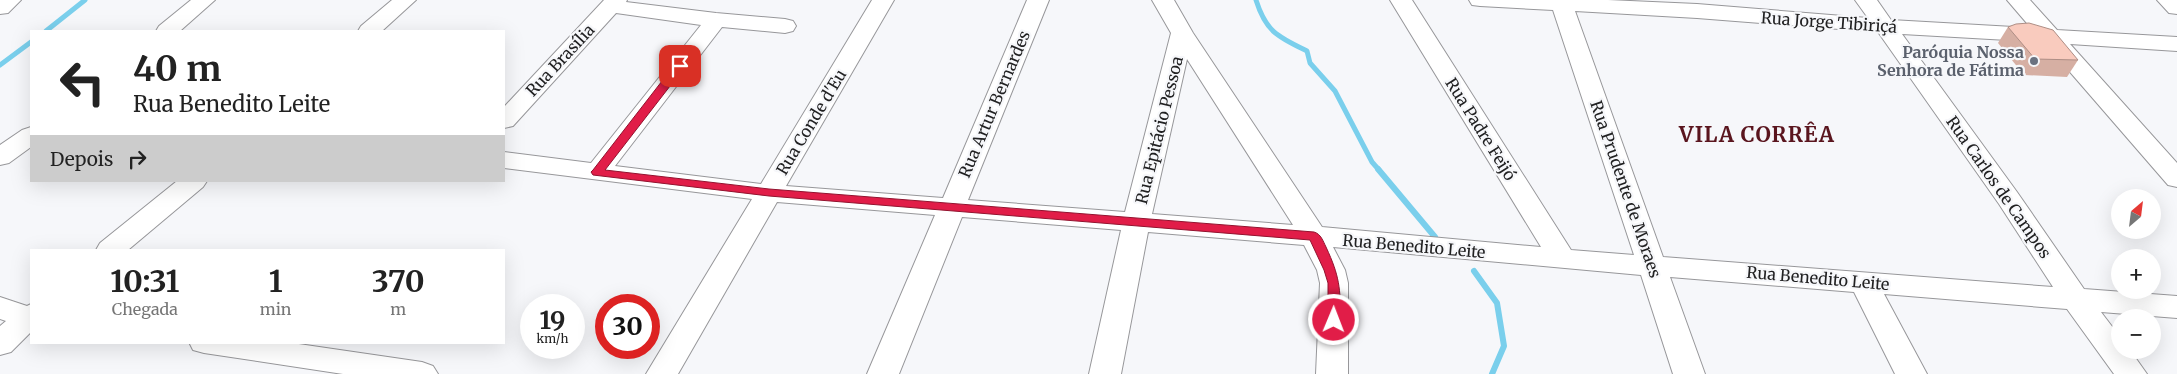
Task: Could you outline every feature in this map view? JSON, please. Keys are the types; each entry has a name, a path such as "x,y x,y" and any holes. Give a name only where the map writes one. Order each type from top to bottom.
{"street":[{"path":"0,8 10,0"},
{"path":"168,30 204,0"},
{"path":"370,30 405,0"},
{"name":"Rua Conde d'Eu","path":"662,374 883,0"},
{"name":"Rua Artur Bernardes","path":"883,374 1038,0"},
{"path":"1164,0 1182,33 1314,236 1331,270 1335,302 1332,374"},
{"name":"Rua Padre Feijó","path":"1401,0 1562,259"},
{"name":"Rua Jorge Tibiriçá","path":"1480,0 1715,7 1884,26 2177,44"},
{"name":"Rua Carlos de Campos","path":"1866,0 2008,198 2075,298 2131,374"},
{"path":"2018,0 2177,179"},
{"path":"2168,0 2177,8"},
{"name":"Rua Prudente de Moraes","path":"1561,2 1689,374"},
{"path":"613,3 716,20 785,26"},
{"name":"Rua Brasília","path":"505,120 613,3"},
{"path":"597,172 716,20"},
{"name":"Rua Epitácio Pessoa","path":"1105,374 1136,222 1182,33"},
{"path":"0,157 30,136"},
{"name":"Rua Benedito Leite","path":"505,160 769,193 1314,236 1562,259 2177,306"},
{"path":"111,249 193,182"},
{"path":"1863,282 1911,374"},
{"path":"0,308 30,317"},
{"path":"0,344 30,317"},
{"path":"218,344 422,374"}],"building":[{"path":"2029,23 2053,30 2078,60 2035,59 2008,27"}],"waterway":[{"path":"47,30 85,0"},
{"path":"1256,0 1269,27 1288,42 1307,51 1310,63 1335,91 1372,162 1379,170"},
{"path":"0,65 30,43"},
{"path":"1378,169 1435,237"},
{"path":"1474,271 1497,303 1504,346 1492,374"}],"place":[{"name":"Paróquia Nossa Senhora de Fátima","path":"2034,61"}],"district":[{"name":"VILA CORRÊA","path":"1757,134"}],"route":[{"path":"680,66 597,172 769,193 1314,236 1331,270 1334,283 1334,320"}]}
